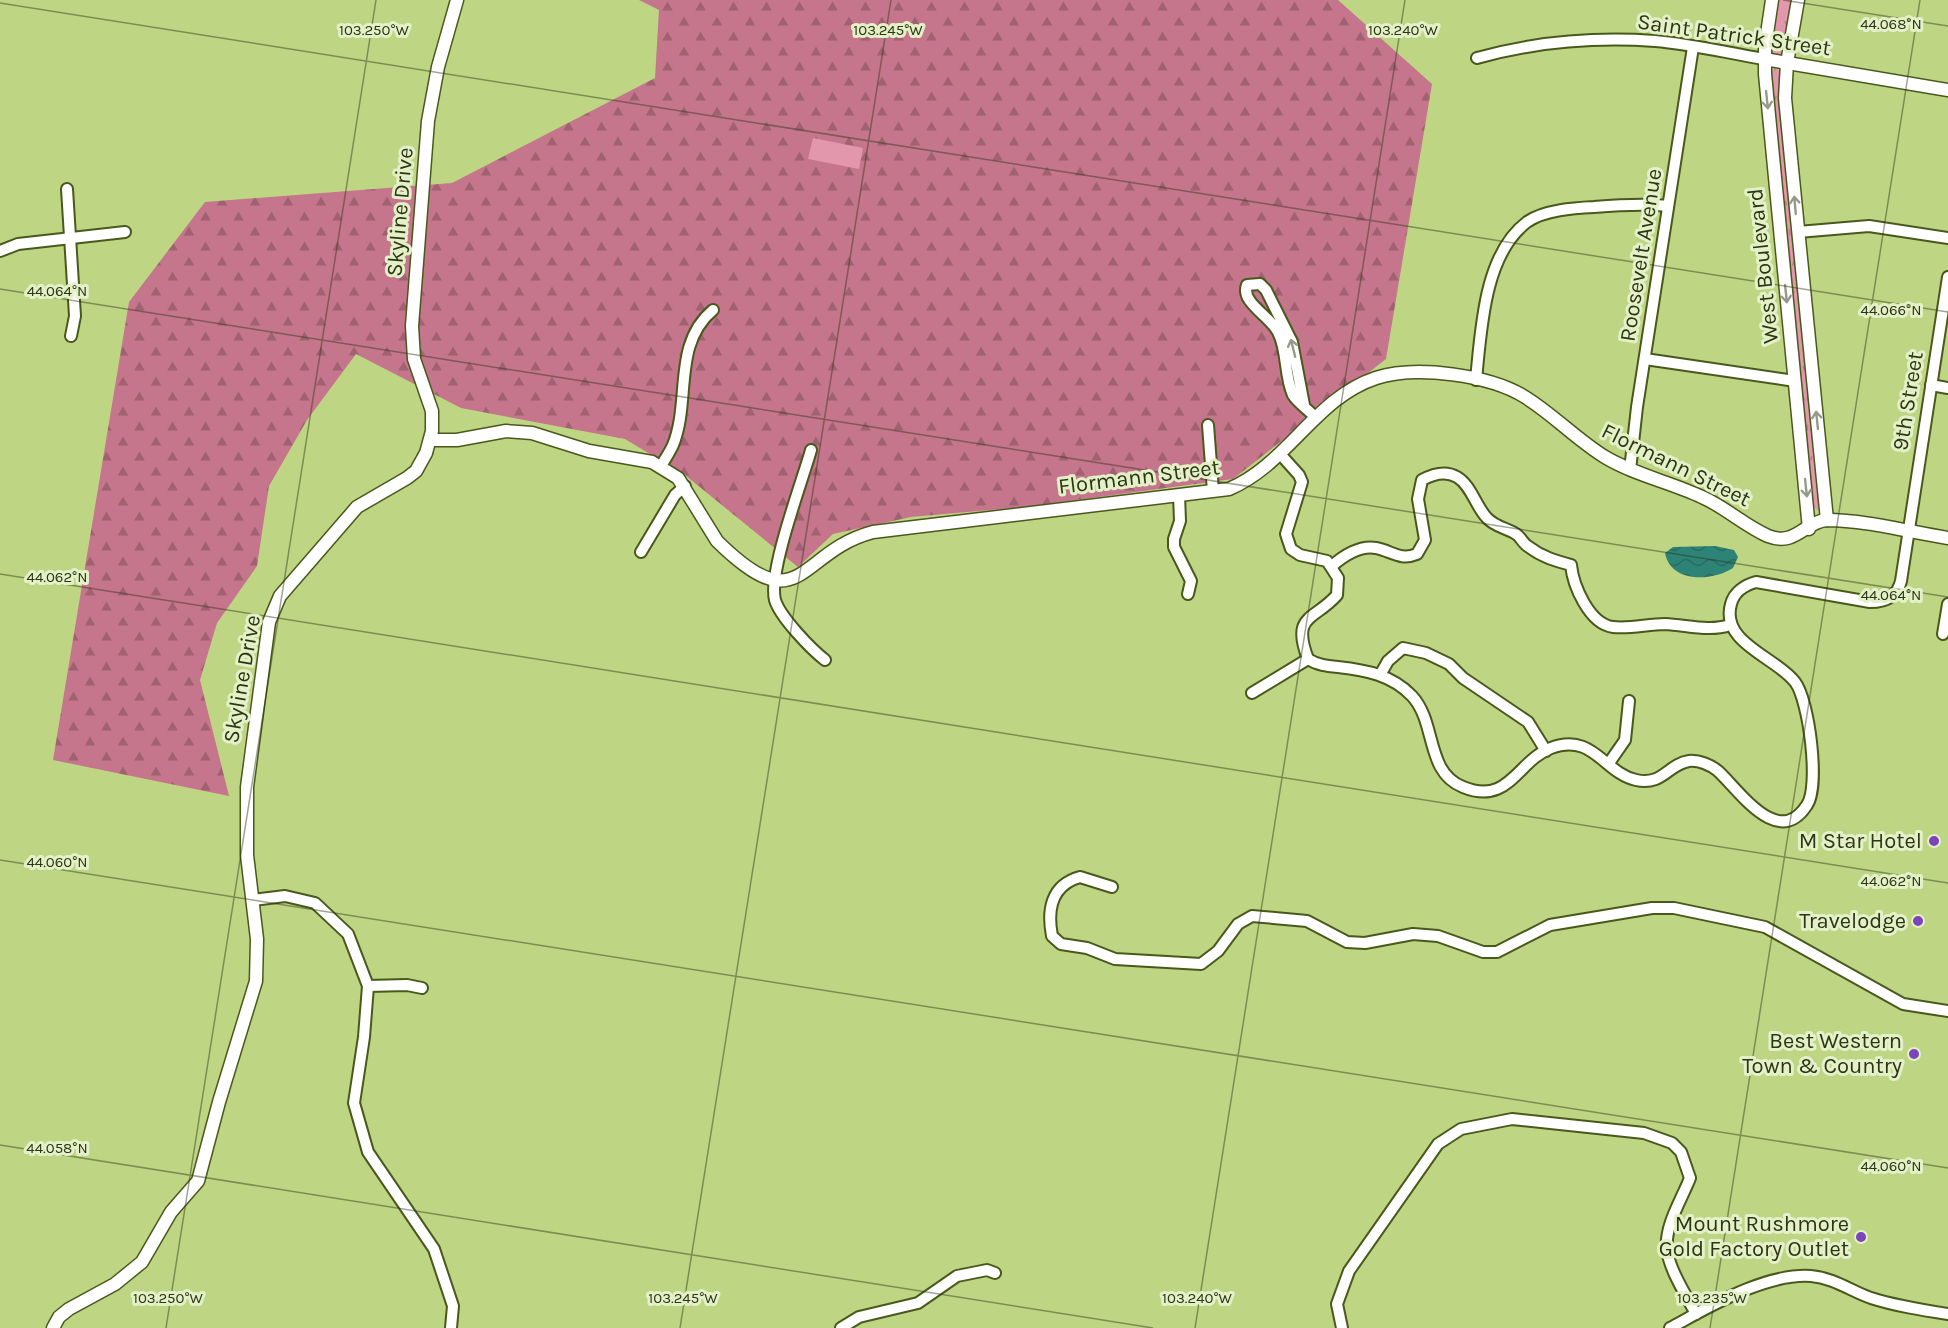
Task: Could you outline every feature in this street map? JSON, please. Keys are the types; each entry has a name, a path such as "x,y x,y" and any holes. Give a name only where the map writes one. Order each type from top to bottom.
{"street":[{"name":"Skyline Drive","path":"53,1328 59,1317 69,1309 114,1284 142,1262 171,1212 198,1181 219,1102 256,981 258,961 253,900 247,864 247,787 269,622 280,596 357,507 397,485 416,471 430,440 432,411 414,359 412,326 428,121 438,67 457,0"},
{"name":"West Boulevard","path":"1772,0 1764,59 1809,529"},
{"name":"West Boulevard","path":"1798,0 1787,63 1785,98 1827,520"},
{"name":"Saint Patrick Street","path":"1477,58 1512,48 1568,42 1639,40 1948,90"},
{"name":"Roosevelt Avenue","path":"1630,470 1693,47"},
{"path":"67,189 75,316 71,336"},
{"path":"1476,380 1491,278 1501,252 1517,231 1529,221 1578,208 1668,206"},
{"path":"1798,232 1869,226 1948,238"},
{"path":"0,251 18,244 125,232"},
{"name":"9th Street","path":"1730,625 1730,606 1736,594 1747,585 1756,582 1767,581 1860,601 1876,602 1889,599 1899,588 1948,277"},
{"path":"1304,405 1292,342 1266,290 1260,284 1247,285 1245,290 1249,302 1272,320 1280,334 1291,390 1295,398 1316,418"},
{"path":"661,466 673,445 682,399 687,355 695,329 713,310"},
{"path":"1645,359 1795,381"},
{"name":"Flormann Street","path":"775,581 796,578 847,542 873,532 1088,504 1229,489 1247,481 1281,455 1339,396 1375,379 1414,372 1476,380 1510,389 1587,446 1630,470 1702,497 1771,537 1789,538 1827,520"},
{"path":"1931,385 1948,388"},
{"path":"1208,425 1213,491"},
{"path":"430,440 457,440 506,431 532,433 589,451 661,466 671,471 685,486 717,542 756,574 775,581"},
{"path":"811,450 778,556 775,601 815,653 825,660"},
{"path":"1281,455 1302,482 1286,534 1291,549 1300,555 1327,561 1338,578 1340,587 1331,601 1316,610 1305,624 1301,640 1308,659 1320,665 1380,675 1403,688 1419,705 1441,771 1461,787 1482,792 1496,790 1508,784 1545,751 1572,744 1593,751 1623,775 1645,781 1664,776 1679,764 1699,762 1718,771 1748,803 1764,815 1782,820 1801,813 1811,798 1814,787 1803,694 1789,674 1743,641 1730,625 1718,629 1666,624 1612,627 1603,623 1594,616 1573,580 1571,565 1547,558 1526,546 1515,534 1495,525 1488,519 1465,484 1456,477 1442,473 1432,474 1422,480 1418,500 1425,540 1418,554 1403,558 1375,548 1364,549 1344,556 1332,566"},
{"path":"641,552 675,495 685,486"},
{"path":"1179,495 1180,521 1174,547 1191,581 1188,594"},
{"path":"1827,520 1948,538"},
{"path":"1943,634 1948,604"},
{"path":"1380,675 1388,662 1403,648 1437,656 1528,722 1545,751"},
{"path":"1252,693 1308,659"},
{"path":"1609,763 1625,740 1629,701"},
{"path":"1112,887 1080,877 1062,885 1053,897 1050,912 1052,936 1061,944 1087,948 1115,959 1202,964 1218,951 1238,924 1252,916 1264,916 1307,921 1347,942 1365,944 1421,934 1438,936 1483,952 1497,952 1550,925 1652,908 1674,908 1765,927 1903,1004 1948,1011"},
{"path":"253,900 285,896 315,903 348,934 368,986 364,1038 354,1103 368,1152 434,1249 453,1306 451,1328"},
{"path":"368,986 407,985 422,988"},
{"path":"1342,1328 1337,1304 1349,1271 1438,1144 1461,1129 1512,1119 1644,1133 1672,1143 1681,1152 1690,1178 1670,1227 1667,1248 1670,1260 1696,1314"},
{"path":"841,1328 859,1317 918,1303 957,1276 987,1270 994,1273"},
{"path":"1670,1328 1696,1314 1773,1281 1810,1276 1842,1284 1881,1301 1948,1314"}],"green space":[{"path":"639,0 1338,0 1432,84 1386,359 1233,479 1024,507 911,517 833,534 798,567 685,475 625,439 461,408 356,354 307,420 269,486 257,566 217,623 200,680 229,796 53,760 129,302 205,202 452,183 655,78 659,10"},
{"path":"1776,0 1794,0 1784,54 1780,56 1770,51"},
{"path":"1776,68 1781,72 1820,509 1818,510 1813,507 1811,490 1771,72"},
{"path":"813,138 863,148 859,169 808,159"}],"water":[{"path":"1715,546 1734,550 1738,557 1733,568 1715,576 1684,575 1675,570 1665,553 1673,547"}],"place":[{"name":"M Star Hotel","path":"1934,841"},
{"name":"Travelodge","path":"1918,921"},
{"name":"Best Western Town & Country","path":"1914,1054"},
{"name":"Mount Rushmore Gold Factory Outlet","path":"1861,1237"}]}
